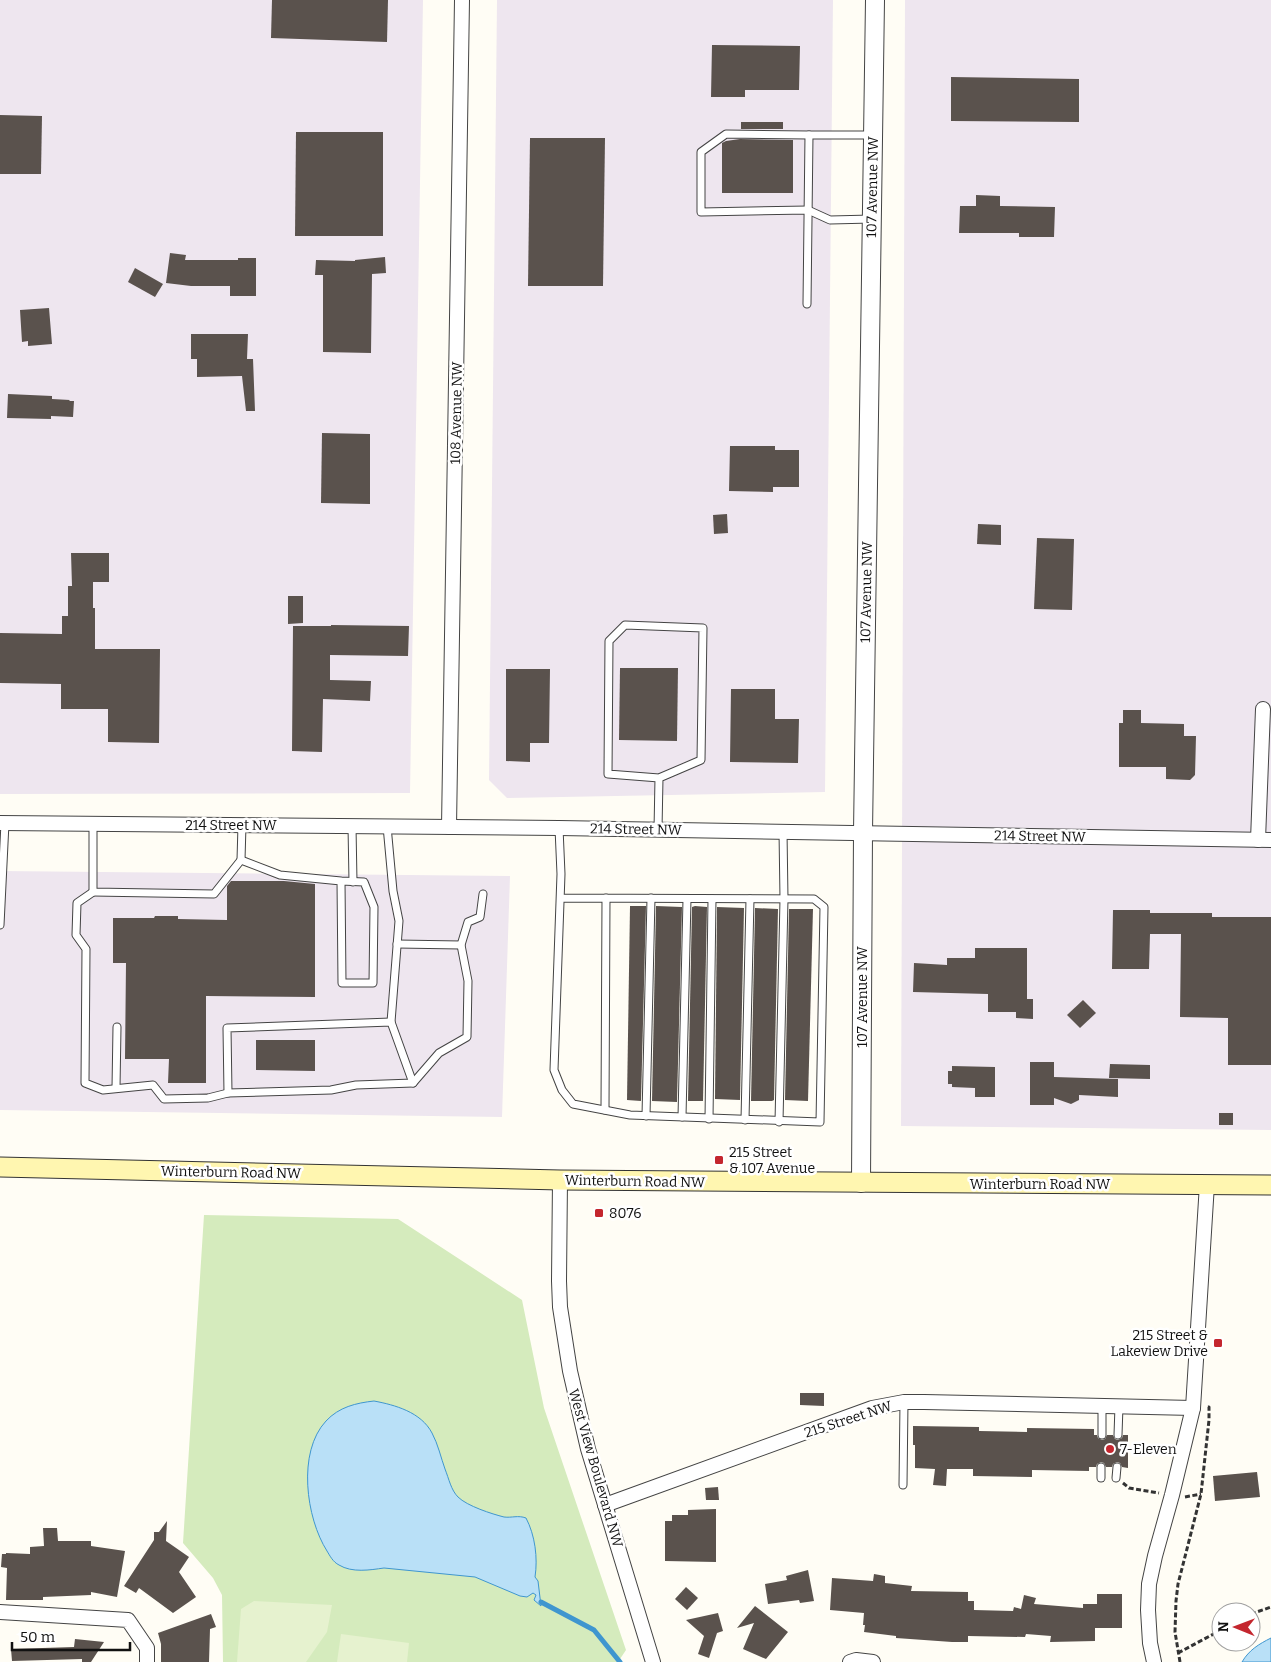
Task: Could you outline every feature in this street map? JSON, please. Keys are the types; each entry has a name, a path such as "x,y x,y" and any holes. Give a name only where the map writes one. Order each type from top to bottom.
{"main road":[{"name":"Winterburn Road NW","path":"0,1167 560,1180 1271,1185"}],"street":[{"name":"108 Avenue NW","path":"449,827 462,0"},
{"name":"107 Avenue NW","path":"861,1183 863,832 875,0"},
{"path":"1263,710 1265,840"},
{"name":"214 Street NW","path":"2,823 863,832 1265,840"},
{"name":"West View Boulevard NW","path":"560,1180 559,1281 565,1342 579,1416 654,1662"},
{"path":"1154,1662 1150,1643 1149,1584 1177,1479 1192,1408 1207,1184"},
{"name":"215 Street NW","path":"605,1505 842,1418 872,1408 904,1402 1192,1408"},
{"path":"0,1612 128,1620 147,1648 147,1662"},
{"path":"850,1662 856,1660 873,1662"}],"lane":[{"path":"872,219 830,220 808,210 701,212 701,152 726,134 873,135"},
{"path":"807,304 809,135"},
{"path":"625,625 703,628 701,760 658,778 608,774 609,641 625,625"},
{"path":"658,778 658,830"},
{"path":"0,925 2,823"},
{"path":"93,824 93,892"},
{"path":"242,825 241,860 214,894 93,892 77,903 76,935 86,949 84,1083 103,1090 153,1085 164,1099 208,1098 228,1093 331,1090 356,1085 413,1082 439,1053 467,1036 468,981 461,945 468,922 480,917 483,894"},
{"path":"352,826 353,882"},
{"path":"388,826 393,891 399,921 391,1022 413,1082"},
{"path":"559,828 561,898 554,1070 562,1090 573,1104 630,1115 779,1122 820,1122 824,907 814,899 561,898"},
{"path":"779,1122 784,899 783,831"},
{"path":"241,860 280,875 364,882 374,907 373,983 342,983 342,881"},
{"path":"605,1110 606,898"},
{"path":"646,1116 651,898"},
{"path":"682,1117 687,898"},
{"path":"709,1119 712,899"},
{"path":"744,1120 750,899"},
{"path":"397,944 461,945"},
{"path":"228,1093 227,1028 391,1022"},
{"path":"116,1088 117,1027"},
{"path":"903,1485 904,1402"},
{"path":"1102,1406 1102,1435"},
{"path":"1118,1435 1120,1406"},
{"path":"1101,1467 1101,1478"},
{"path":"1116,1478 1117,1467"}],"path":[{"path":"1180,1662 1174,1614 1177,1592 1201,1494 1209,1420 1209,1407 1192,1408"},
{"path":"1178,1653 1211,1635"}],"shaded area":[{"path":"0,0 423,0 410,793 0,794"},
{"path":"497,0 833,0 825,792 507,798 489,780"},
{"path":"905,0 1271,0 1271,1130 901,1126"},
{"path":"0,871 510,876 502,1117 0,1110"}],"green space":[{"path":"204,1215 398,1219 522,1300 544,1408 626,1650 618,1662 223,1662 222,1595 213,1578 183,1543"},
{"path":"254,1601 332,1605 327,1632 306,1662 237,1662 241,1609"},
{"path":"341,1634 409,1643 407,1662 337,1662"}],"water":[{"path":"374,1401 407,1411 427,1426 436,1442 452,1488 458,1497 467,1504 499,1516 526,1518 532,1532 535,1547 535,1577 538,1581 541,1606 534,1600 536,1595 533,1593 527,1597 520,1596 475,1577 384,1568 355,1570 344,1568 333,1561 320,1537 310,1504 308,1467 311,1450 317,1434 326,1421 336,1412 348,1406"},
{"path":"1271,1638 1271,1662 1242,1662 1250,1652 1261,1652 1262,1643"}],"building":[{"path":"272,0 388,0 387,42 271,38"},
{"path":"712,45 800,46 799,90 745,90 745,97 711,97"},
{"path":"951,77 1079,79 1079,122 951,121"},
{"path":"0,115 42,116 41,174 0,174"},
{"path":"741,122 783,122 783,129 741,129"},
{"path":"296,132 383,132 383,236 295,236"},
{"path":"530,138 605,138 603,286 528,286"},
{"path":"740,139 793,140 793,193 722,193 722,143"},
{"path":"976,195 1000,196 1000,206 1055,207 1054,237 1019,237 1019,233 959,233 960,206 976,206"},
{"path":"170,253 186,255 185,260 256,258 256,296 230,296 230,286 191,286 166,283"},
{"path":"385,257 386,273 372,274 371,353 323,352 323,275 315,275 316,260 355,261"},
{"path":"135,268 163,284 155,297 128,282"},
{"path":"49,308 52,344 28,346 28,341 22,342 20,310"},
{"path":"191,334 248,334 247,359 253,359 255,411 246,411 242,376 197,377 197,359 191,359"},
{"path":"8,394 52,396 52,399 74,401 73,417 51,416 51,419 7,418"},
{"path":"322,433 370,434 370,504 321,503"},
{"path":"730,446 775,446 775,450 799,450 799,487 773,487 773,492 729,491"},
{"path":"727,514 728,533 714,534 713,515"},
{"path":"978,524 1001,525 1001,545 977,544"},
{"path":"1037,538 1074,539 1072,610 1034,609"},
{"path":"71,553 109,553 109,582 93,582 95,649 160,649 159,743 108,742 108,709 61,709 61,684 0,683 0,633 62,634 62,616 68,616 68,586 72,586"},
{"path":"288,596 303,596 303,623 288,624"},
{"path":"293,626 409,626 408,656 330,655 330,680 371,681 370,701 323,699 322,752 292,751"},
{"path":"620,668 678,668 677,741 619,740"},
{"path":"506,669 550,669 549,743 530,743 530,762 506,761"},
{"path":"731,689 775,689 775,719 799,719 798,763 730,762"},
{"path":"1123,710 1141,710 1141,723 1184,724 1184,736 1196,736 1195,775 1190,780 1166,779 1166,767 1119,767 1119,723 1123,723"},
{"path":"231,881 284,881 315,884 315,997 206,996 206,1083 168,1083 169,1059 125,1059 126,963 113,963 113,918 178,916 178,919 227,920 227,886"},
{"path":"630,906 646,906 641,1101 627,1100"},
{"path":"656,906 682,907 677,1102 652,1101"},
{"path":"692,907 707,907 703,1101 688,1101"},
{"path":"717,907 744,908 740,1100 715,1099"},
{"path":"755,908 778,909 774,1100 772,1101 751,1101"},
{"path":"789,909 813,909 808,1101 785,1100"},
{"path":"1113,910 1150,910 1150,913 1212,913 1212,917 1271,917 1271,1065 1228,1065 1228,1018 1180,1017 1181,934 1150,934 1149,969 1112,969"},
{"path":"975,948 1027,948 1027,999 1033,999 1033,1019 1016,1018 1016,1012 988,1012 988,994 913,992 914,963 947,965 947,958 975,958"},
{"path":"1083,1000 1096,1013 1080,1028 1067,1015"},
{"path":"256,1040 315,1040 315,1071 256,1070"},
{"path":"1030,1062 1054,1062 1054,1077 1118,1079 1118,1097 1079,1095 1079,1100 1071,1104 1054,1098 1054,1105 1030,1105"},
{"path":"1110,1064 1150,1065 1150,1079 1109,1078"},
{"path":"952,1066 995,1067 995,1097 975,1097 975,1088 952,1087 952,1084 948,1084 948,1071 952,1071"},
{"path":"1219,1113 1233,1113 1233,1125 1219,1125"},
{"path":"800,1393 824,1393 824,1406 800,1405"},
{"path":"913,1426 979,1427 979,1431 1027,1432 1027,1428 1094,1429 1094,1435 1097,1435 1102,1440 1107,1435 1113,1435 1118,1440 1123,1435 1128,1435 1128,1468 1122,1467 1117,1462 1112,1467 1106,1467 1101,1462 1096,1467 1089,1467 1089,1471 1032,1470 1032,1477 973,1476 973,1469 947,1469 946,1486 933,1485 935,1469 915,1468"},
{"path":"1257,1472 1260,1497 1215,1501 1213,1476"},
{"path":"718,1487 719,1500 706,1500 705,1488"},
{"path":"716,1509 716,1562 665,1561 665,1521 672,1521 672,1515 688,1515 688,1510"},
{"path":"167,1521 166,1541 189,1557 179,1572 196,1597 173,1613 139,1588 136,1593 124,1586 154,1540 154,1532 159,1532"},
{"path":"43,1528 57,1528 58,1541 91,1541 91,1546 125,1551 117,1597 91,1592 91,1595 43,1597 43,1600 6,1600 7,1568 1,1567 2,1554 30,1554 30,1547 44,1546"},
{"path":"808,1570 814,1601 800,1603 799,1600 768,1604 765,1584 787,1580 786,1576"},
{"path":"874,1574 885,1576 885,1583 912,1586 911,1591 968,1592 968,1601 974,1601 974,1610 1013,1611 1014,1607 1021,1609 1024,1595 1036,1598 1034,1604 1083,1608 1083,1604 1097,1604 1097,1594 1122,1594 1122,1628 1095,1628 1095,1641 1050,1642 1051,1636 1026,1634 1025,1637 968,1636 968,1642 952,1642 896,1638 896,1636 864,1632 864,1613 830,1610 832,1578 873,1581"},
{"path":"686,1587 698,1598 687,1610 675,1599"},
{"path":"755,1606 788,1632 766,1659 743,1649 754,1623 737,1628"},
{"path":"718,1613 723,1631 717,1633 709,1658 698,1654 704,1636 686,1620"},
{"path":"211,1614 216,1627 210,1629 209,1662 161,1662 161,1644 158,1633"},
{"path":"75,1639 104,1642 91,1662 82,1662 82,1659 12,1661 11,1649 74,1647"}],"waterway":[{"path":"541,1602 594,1630 620,1662"}],"place":[{"name":"215 Street & 107 Avenue","path":"719,1160"},
{"name":"8076","path":"599,1213"},
{"name":"215 Street & Lakeview Drive","path":"1218,1343"},
{"name":"7-Eleven","path":"1110,1449"}]}
